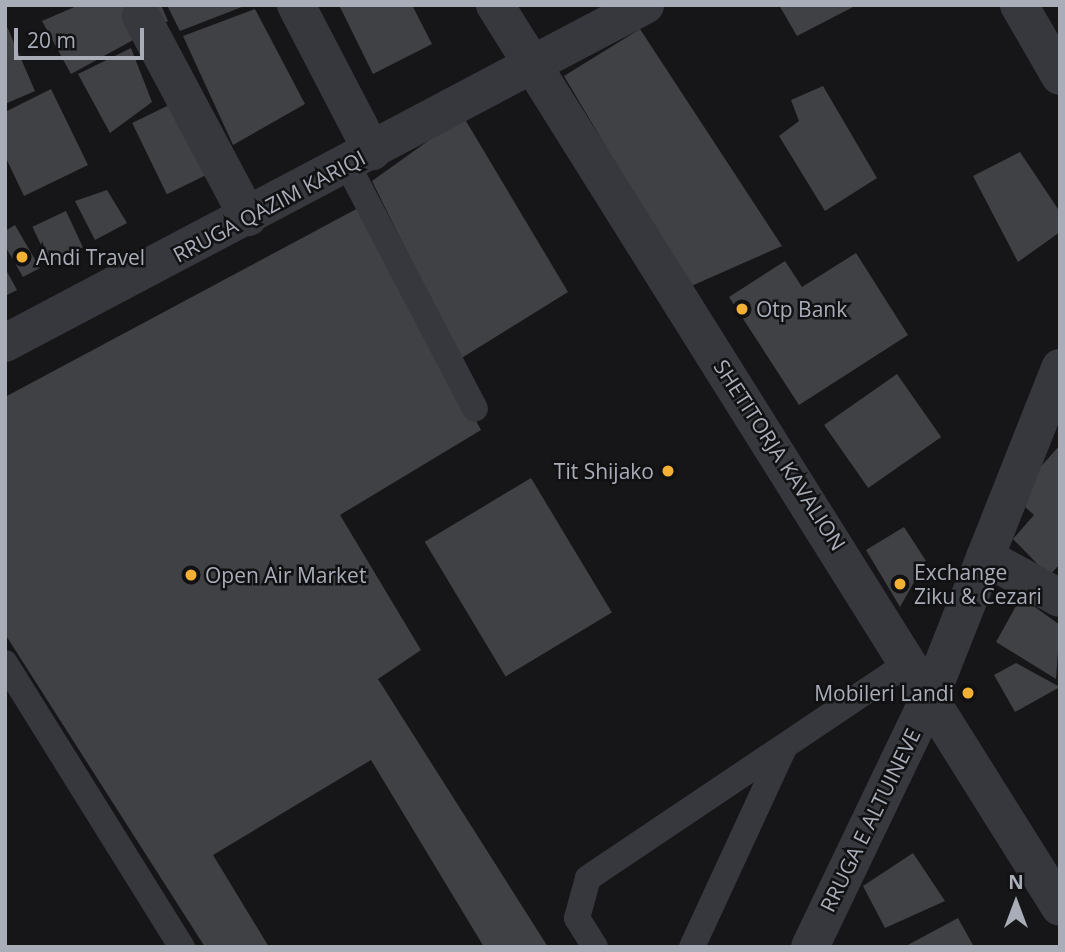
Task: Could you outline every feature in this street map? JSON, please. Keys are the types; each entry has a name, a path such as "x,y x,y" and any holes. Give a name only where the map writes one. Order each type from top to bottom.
{"street":[{"path":"296,5 360,158"},
{"name":"SHETITORJA KAVALION","path":"495,5 531,66 911,661 1060,907"},
{"name":"RRUGA QAZIM KARIQI","path":"5,343 360,158 645,5"},
{"path":"1019,5 1060,75"},
{"path":"141,16 248,217"},
{"name":"RRUGA E ALTUINEVE","path":"810,947 931,694 1060,368"},
{"path":"985,557 1060,598"}],"lane":[{"path":"360,158 475,409"},
{"path":"595,947 578,918 588,878 911,661"},
{"path":"5,663 182,947"},
{"path":"692,947 784,746"}],"building":[{"path":"79,5 161,5 168,21 71,74 42,21"},
{"path":"167,5 247,5 180,31"},
{"path":"339,5 412,5 432,44 373,74"},
{"path":"779,5 857,5 797,36"},
{"path":"255,9 305,104 233,145 183,36"},
{"path":"5,22 35,91 5,104"},
{"path":"640,29 782,246 689,287 564,76"},
{"path":"131,48 152,102 110,133 78,74"},
{"path":"823,86 877,178 825,211 779,136 799,121 791,100"},
{"path":"51,89 88,165 24,196 5,156 5,112"},
{"path":"196,92 231,163 167,194 132,123"},
{"path":"463,116 568,292 460,359 372,181"},
{"path":"1020,152 1060,212 1060,232 1018,262 973,176"},
{"path":"107,190 127,223 95,240 75,201"},
{"name":"Open Air Market","path":"362,206 481,430 340,515 421,650 378,679 548,947 484,947 371,760 213,855 269,947 205,947 5,634 5,397"},
{"path":"66,211 83,247 49,263 32,227"},
{"name":"Andi Travel","path":"15,225 40,268 23,277 5,246 5,231"},
{"path":"856,253 908,335 799,405 729,297 785,261 802,287"},
{"path":"5,268 17,290 5,296"},
{"path":"897,374 941,437 868,488 824,425"},
{"path":"1060,445 1060,564 1049,576 1013,539 1034,515 1014,497"},
{"path":"531,478 612,613 506,676 425,542"},
{"name":"Exchange Ziku & Cezari","path":"904,527 926,561 900,607 866,550"},
{"path":"1021,597 1060,625 1056,679 996,642"},
{"path":"1016,663 1060,687 1015,712 994,675"},
{"path":"913,853 945,901 885,928 863,886"},
{"path":"958,918 974,947 904,947"}],"place":[{"name":"Andi Travel","path":"22,257"},
{"name":"Otp Bank","path":"742,309"},
{"name":"Tit Shijako","path":"668,471"},
{"name":"Open Air Market","path":"191,575"},
{"name":"Exchange Ziku & Cezari","path":"900,584"},
{"name":"Mobileri Landi","path":"968,693"}]}
